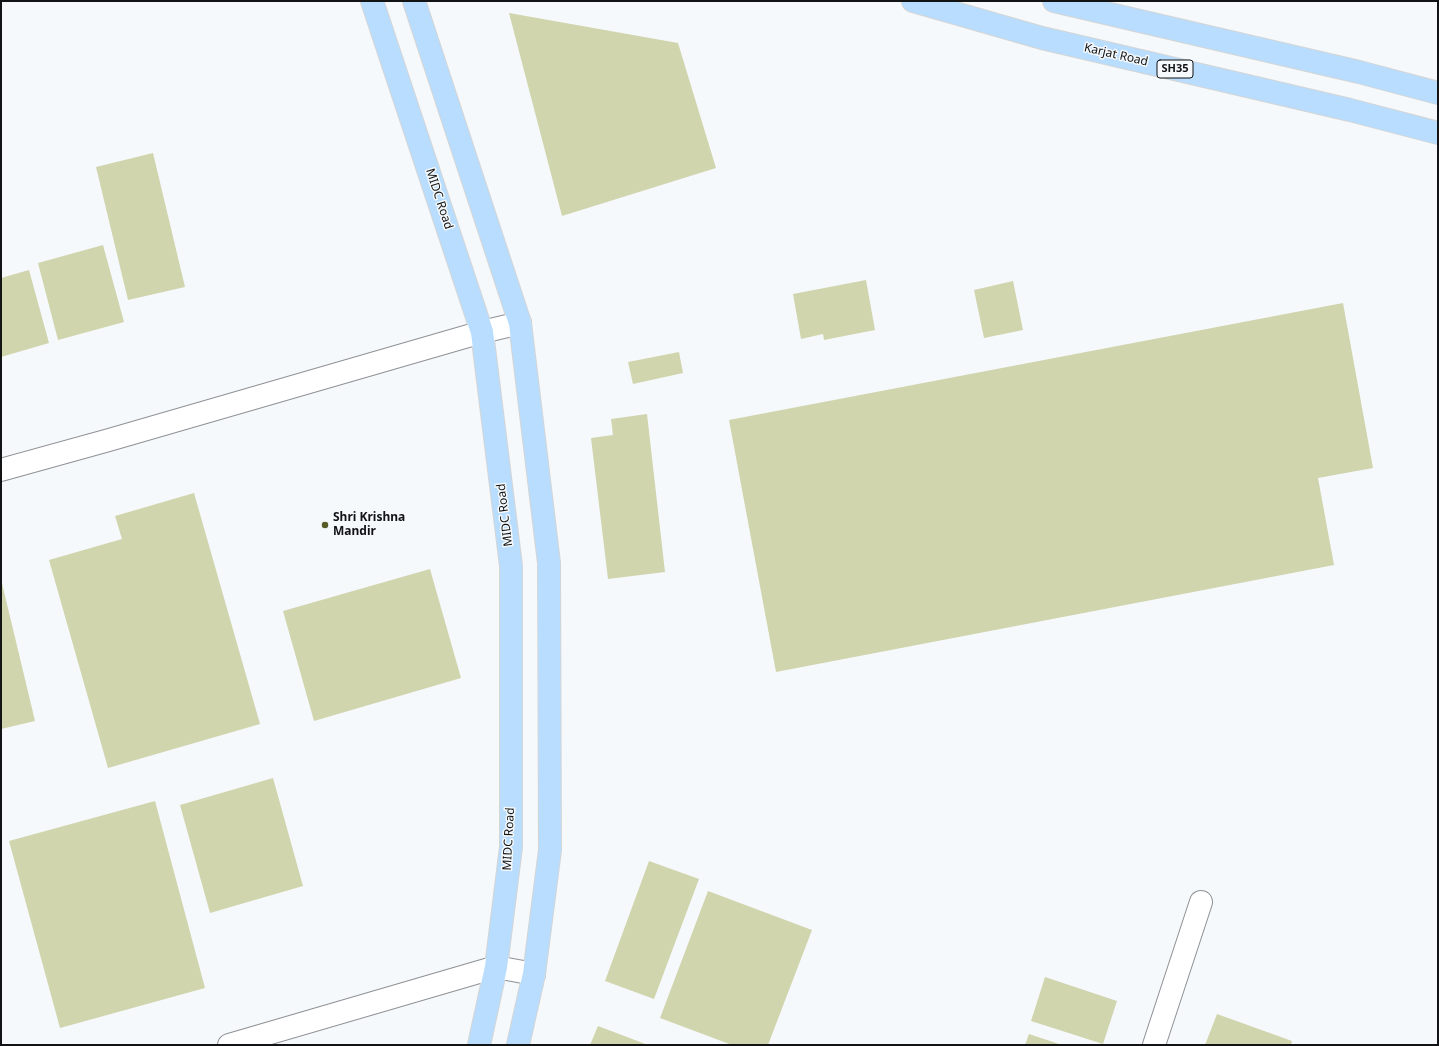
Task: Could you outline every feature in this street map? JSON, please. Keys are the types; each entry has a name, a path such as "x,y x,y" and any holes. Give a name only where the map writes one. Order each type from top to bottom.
{"main road":[{"name":"MIDC Road","path":"372,1 482,332 511,566 511,847 496,967 478,1045"},
{"path":"414,1 520,323 549,563 550,850 534,974 518,1045"},
{"name":"Karjat Road","path":"913,1 1042,38 1350,110 1438,133"},
{"path":"1054,1 1359,72 1438,93"}],"street":[{"path":"1,470 482,332 520,323"},
{"path":"1154,1045 1201,902"},
{"path":"229,1045 496,967 534,974"}],"building":[{"path":"509,13 678,43 716,168 562,216"},
{"path":"153,153 185,287 128,300 96,167"},
{"path":"103,245 124,322 58,340 38,263"},
{"path":"29,270 49,343 1,357 1,278"},
{"path":"866,280 875,330 824,340 823,334 801,339 793,294"},
{"path":"1013,281 1023,330 984,338 974,290"},
{"path":"1343,303 1373,468 1318,478 1334,565 776,672 729,420"},
{"path":"679,352 683,373 633,384 628,362"},
{"path":"647,414 665,572 608,579 591,438 613,435 611,419"},
{"path":"194,493 260,724 108,768 49,560 122,539 115,516"},
{"path":"430,569 461,678 314,721 283,611"},
{"path":"1,579 35,721 1,729"},
{"path":"273,778 303,886 210,913 180,805"},
{"path":"155,801 205,988 60,1028 9,841"},
{"path":"649,861 699,879 654,999 605,981"},
{"path":"708,891 812,930 768,1045 732,1045 660,1018"},
{"path":"1045,977 1117,1001 1103,1044 1031,1021"},
{"path":"1217,1014 1292,1041 1291,1045 1205,1045"},
{"path":"598,1026 648,1045 590,1045"},
{"path":"1029,1034 1062,1045 1025,1045"}],"place":[{"name":"Shri Krishna Mandir","path":"325,525"}]}
